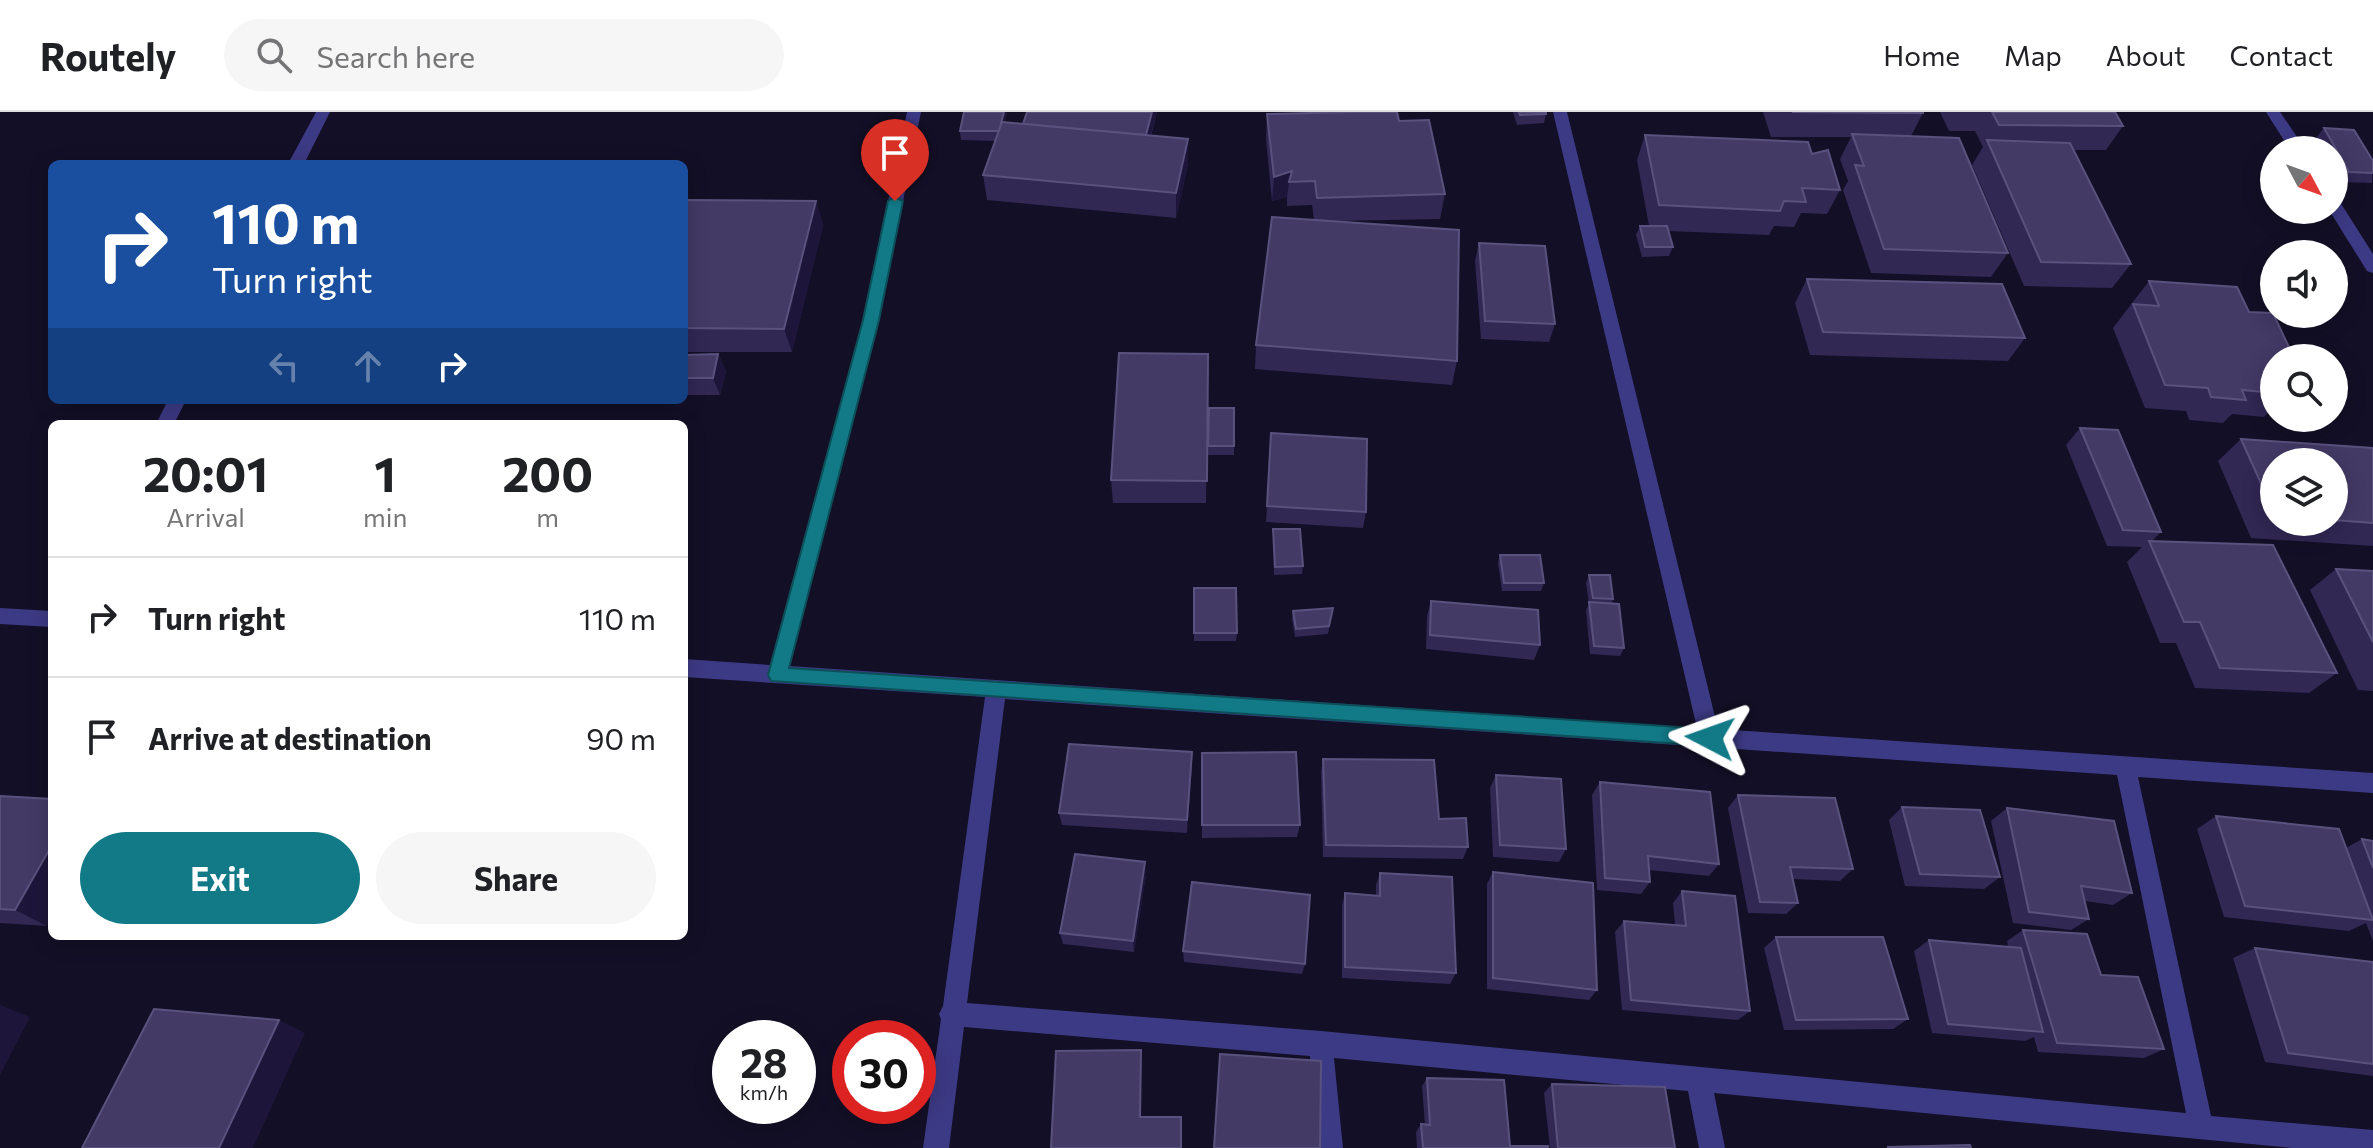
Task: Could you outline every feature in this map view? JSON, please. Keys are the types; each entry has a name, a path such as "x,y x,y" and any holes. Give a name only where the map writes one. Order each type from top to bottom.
{"street":[{"path":"298,160 323,112"},
{"path":"778,675 871,320 914,112"},
{"path":"1560,112 1710,738"},
{"path":"2273,112 2289,136"},
{"path":"2346,224 2373,267"},
{"path":"0,616 48,619"},
{"path":"688,668 2126,769 2373,783"},
{"path":"936,1148 951,1014 996,689"},
{"path":"2126,769 2201,1127"},
{"path":"951,1014 1321,1043 1699,1082 2373,1143"},
{"path":"1321,1043 1330,1148"},
{"path":"1699,1082 1712,1148"}],"building":[{"path":"964,112 1004,112 999,131 960,131"},
{"path":"1027,112 1152,112 1146,135 1023,124"},
{"path":"1397,112 1399,121 1429,120 1445,194 1317,198 1315,181 1289,182 1292,171 1274,177 1267,114"},
{"path":"1519,112 1546,112 1546,114 1520,115"},
{"path":"1792,112 1923,112 1923,113"},
{"path":"1992,112 2115,112 2123,126 1999,125"},
{"path":"1002,122 1188,139 1176,193 983,175"},
{"path":"2324,128 2354,130 2373,161 2373,173 2349,172 2348,136 2329,136"},
{"path":"1852,134 1959,138 2008,253 1884,249 1855,165 1864,166"},
{"path":"1645,135 1808,142 1812,154 1828,150 1840,190 1802,188 1806,202 1784,201 1780,211 1659,205"},
{"path":"1987,140 2070,143 2131,264 2041,262"},
{"path":"688,200 816,201 784,329 688,328"},
{"path":"1272,217 1459,230 1457,361 1256,345"},
{"path":"1640,226 1667,226 1673,247 1645,247"},
{"path":"1479,243 1545,246 1555,324 1485,321"},
{"path":"1807,279 2002,284 2025,338 1823,332"},
{"path":"2149,281 2237,287 2249,312 2260,312 2260,328 2280,328 2287,344 2260,344 2260,392 2242,390 2246,400 2211,397 2208,388 2165,385 2133,304 2159,306"},
{"path":"1119,353 1208,354 1207,481 1111,480"},
{"path":"718,354 713,378 688,378 688,355"},
{"path":"1209,408 1234,408 1234,446 1208,446"},
{"path":"2080,428 2118,430 2161,532 2123,530"},
{"path":"1271,433 1367,439 1366,512 1267,506"},
{"path":"2241,439 2373,448 2373,523 2348,521 2348,448 2260,448 2260,481"},
{"path":"1273,529 1300,529 1303,566 1275,567"},
{"path":"2149,541 2273,545 2337,673 2220,668 2200,622 2184,622"},
{"path":"1500,555 1540,555 1544,583 1504,583"},
{"path":"2336,569 2373,571 2373,642"},
{"path":"1589,575 1610,575 1613,599 1593,598"},
{"path":"1194,588 1236,588 1237,633 1194,633"},
{"path":"1431,601 1538,610 1540,645 1430,635"},
{"path":"1589,602 1619,604 1624,648 1594,646"},
{"path":"1333,608 1329,626 1296,629 1293,611"},
{"path":"1069,744 1192,752 1187,820 1059,813"},
{"path":"1296,752 1300,825 1202,825 1202,753"},
{"path":"1323,759 1434,760 1439,819 1466,818 1468,847 1326,845"},
{"path":"1496,775 1561,779 1566,849 1500,845"},
{"path":"1600,782 1710,792 1719,864 1648,856 1650,882 1605,878"},
{"path":"1738,795 1835,798 1853,869 1790,867 1798,903 1760,902"},
{"path":"0,796 48,799 48,852 15,910 0,909"},
{"path":"1902,807 1980,810 2000,877 1920,874"},
{"path":"2007,808 2114,821 2132,893 2081,886 2089,919 2029,912"},
{"path":"2216,816 2339,829 2373,920 2245,906"},
{"path":"2362,839 2373,841 2373,868"},
{"path":"1075,854 1145,862 1133,941 1060,933"},
{"path":"1493,872 1593,883 1597,990 1493,978"},
{"path":"1380,873 1452,877 1456,973 1345,967 1345,893 1380,896"},
{"path":"1192,882 1310,895 1305,964 1183,951"},
{"path":"1682,891 1735,896 1750,1011 1631,1000 1624,921 1686,926"},
{"path":"2023,930 2087,934 2101,975 2138,977 2164,1049 2057,1043"},
{"path":"1776,937 1883,937 1908,1019 1796,1020"},
{"path":"1929,940 2021,948 2043,1032 1948,1024"},
{"path":"2255,948 2373,962 2373,1064 2288,1053"},
{"path":"154,1009 279,1020 219,1148 82,1148"},
{"path":"1141,1050 1140,1117 1181,1117 1181,1148 1051,1148 1056,1051"},
{"path":"1220,1054 1321,1061 1320,1148 1214,1148"},
{"path":"1427,1078 1504,1080 1510,1146 1548,1148 1423,1148 1421,1124 1430,1125"},
{"path":"1552,1084 1665,1087 1675,1148 1558,1148"},
{"path":"1970,1145 1971,1148 1887,1147"}],"route":[{"path":"895,201 871,320 778,675 1710,738"}]}
